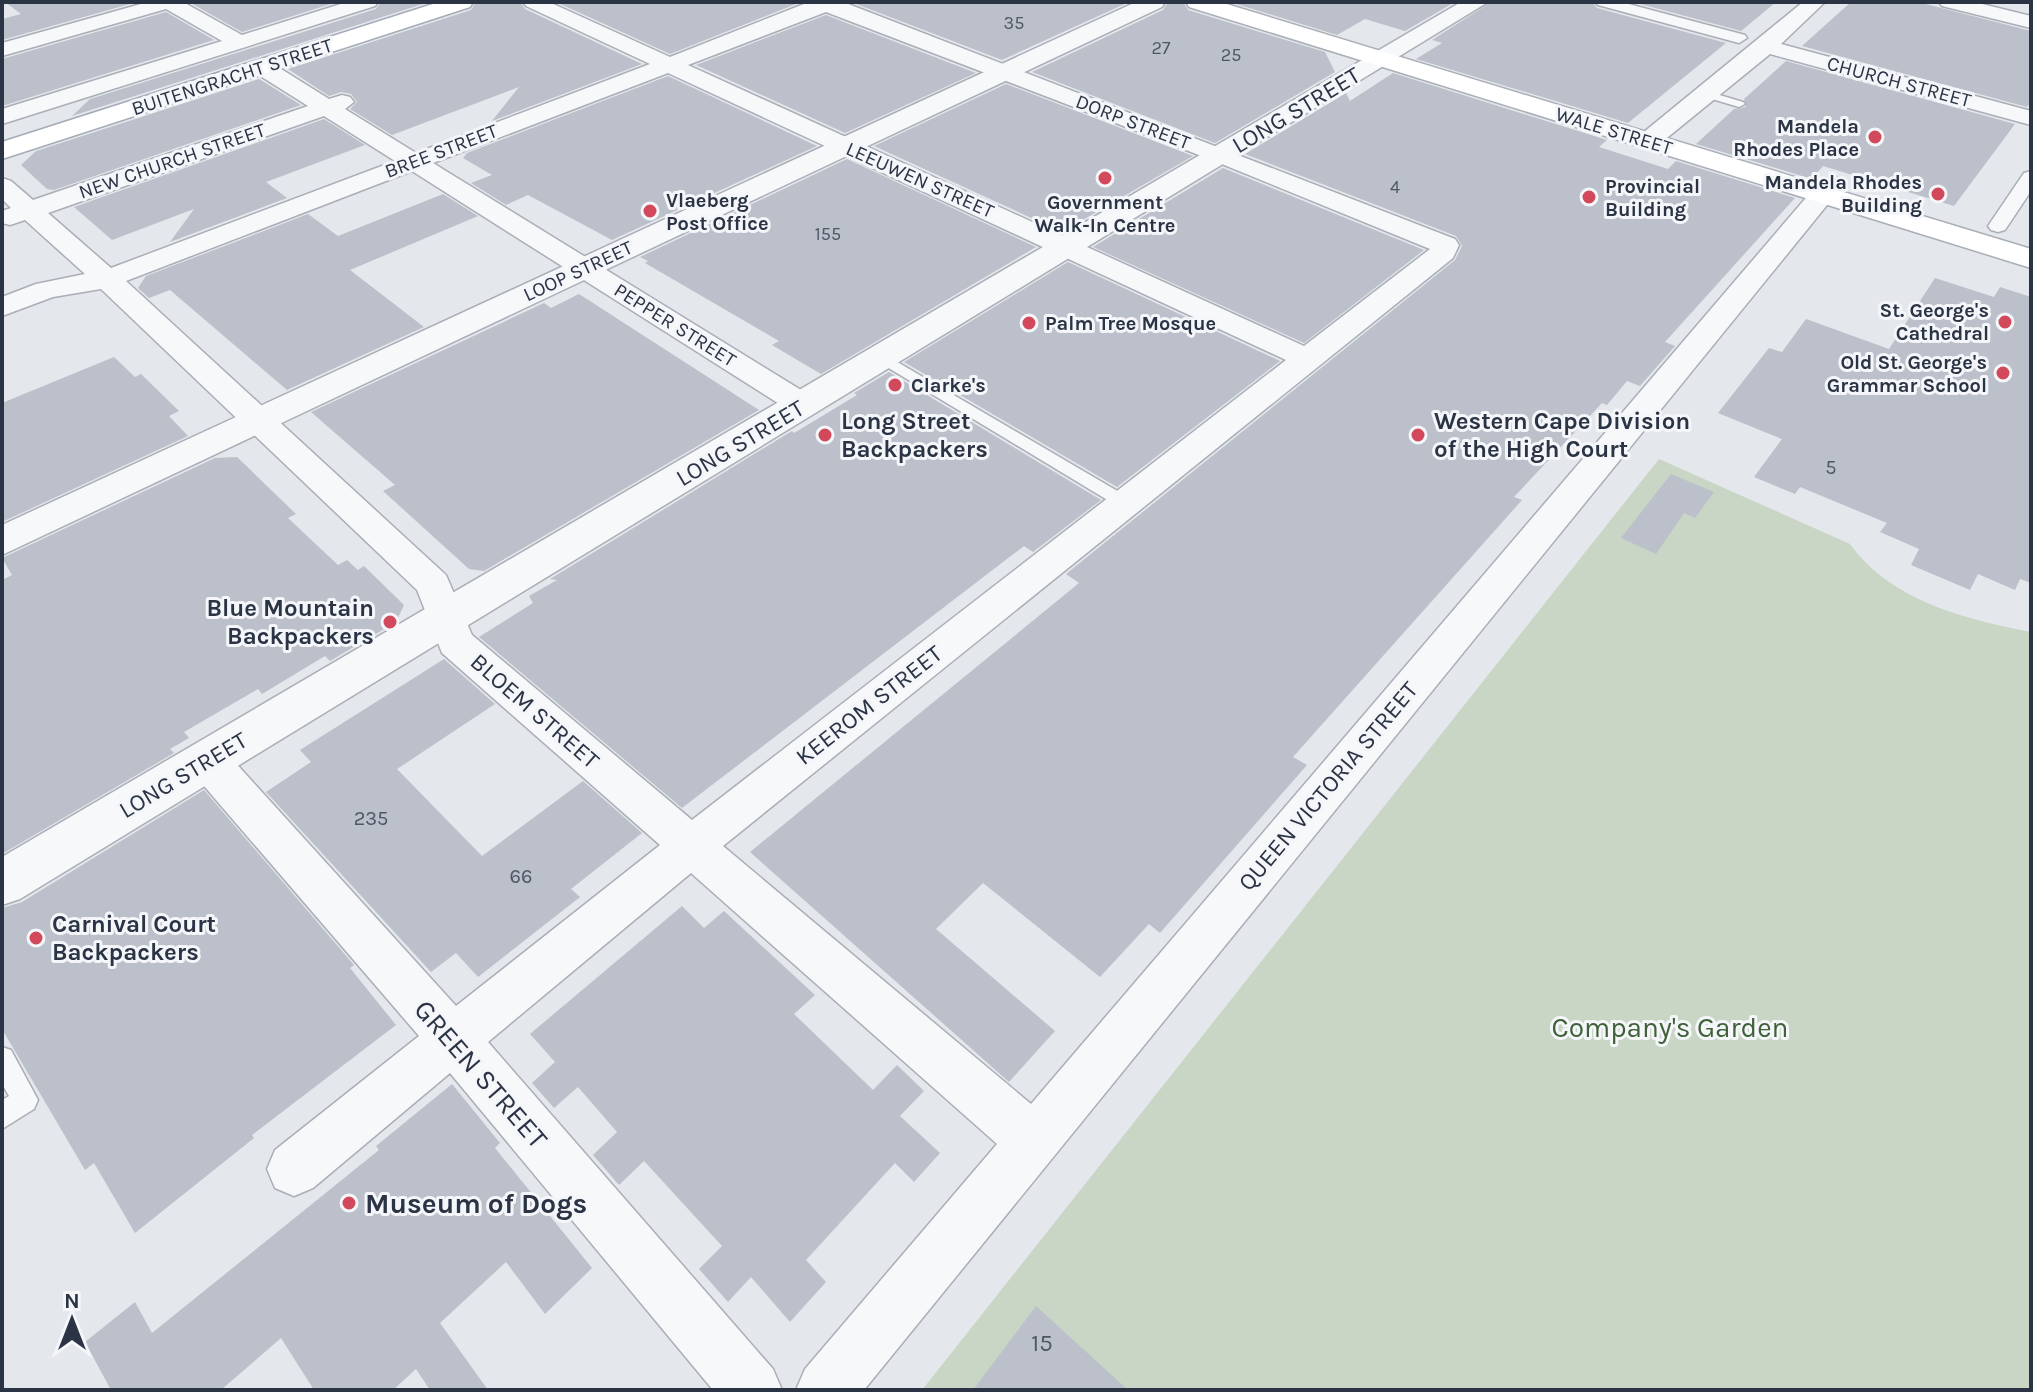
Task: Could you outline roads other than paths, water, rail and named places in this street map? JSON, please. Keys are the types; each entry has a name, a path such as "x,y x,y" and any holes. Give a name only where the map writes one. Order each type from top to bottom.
{"main road":[{"name":"BUITENGRACHT STREET","path":"2,135 427,2"},
{"name":"BUITENGRACHT STREET","path":"2,151 462,2"},
{"name":"WALE STREET","path":"1197,2 1390,54 1827,188 2031,243"},
{"name":"WALE STREET","path":"1251,2 1390,54"},
{"name":"WALE STREET","path":"1827,188 2031,259"}],"street":[{"path":"2,50 169,2 240,42"},
{"name":"BUITENGRACHT STREET","path":"2,117 368,2"},
{"name":"LEEUWEN STREET","path":"533,2 1307,359"},
{"name":"BREE STREET","path":"658,59 782,2"},
{"name":"DORP STREET","path":"862,2 1014,67"},
{"name":"LOOP STREET","path":"2,541 1154,2"},
{"name":"LONG STREET","path":"2,883 1477,2"},
{"path":"1603,2 1739,38"},
{"path":"1655,135 1766,46 1815,2"},
{"name":"BREE STREET","path":"2,307 658,59 826,3"},
{"name":"DORP STREET","path":"826,3 1014,67 1231,149 1445,245"},
{"path":"1955,3 2031,22"},
{"name":"CHURCH STREET","path":"1766,46 2031,118"},
{"name":"PEPPER STREET","path":"269,65 810,401"},
{"name":"NEW CHURCH STREET","path":"16,215 335,104"},
{"path":"1998,226 2031,177"},
{"name":"BLOEM STREET","path":"2,186 16,215 97,271 433,584 456,643 1034,1141"},
{"name":"QUEEN VICTORIA STREET","path":"826,1390 1827,188"},
{"name":"KEEROM STREET","path":"294,1169 691,846 1443,252 1445,245"},
{"name":"GREEN STREET","path":"207,760 455,1041 752,1390"}],"lane":[{"path":"1706,94 1739,104"},
{"path":"882,358 1125,503"},
{"path":"2,1059 25,1100 2,1116"}],"place":[{"name":"Mandela Rhodes Place","path":"1875,137"},
{"name":"Government Walk-In Centre","path":"1105,178"},
{"name":"Mandela Rhodes Building","path":"1938,194"},
{"name":"Provincial Building","path":"1589,197"},
{"name":"Vlaeberg Post Office","path":"650,211"},
{"name":"St. George's Cathedral","path":"2005,322"},
{"name":"Palm Tree Mosque","path":"1029,323"},
{"name":"Old St. George's Grammar School","path":"2003,373"},
{"name":"Clarke's","path":"895,385"},
{"name":"Long Street Backpackers","path":"825,435"},
{"name":"Western Cape Division of the High Court","path":"1418,435"},
{"name":"Blue Mountain Backpackers","path":"390,622"},
{"name":"Carnival Court Backpackers","path":"36,938"},
{"name":"Museum of Dogs","path":"349,1203"}],"park label":[{"name":"Company's Garden","path":"1670,1027"}]}
